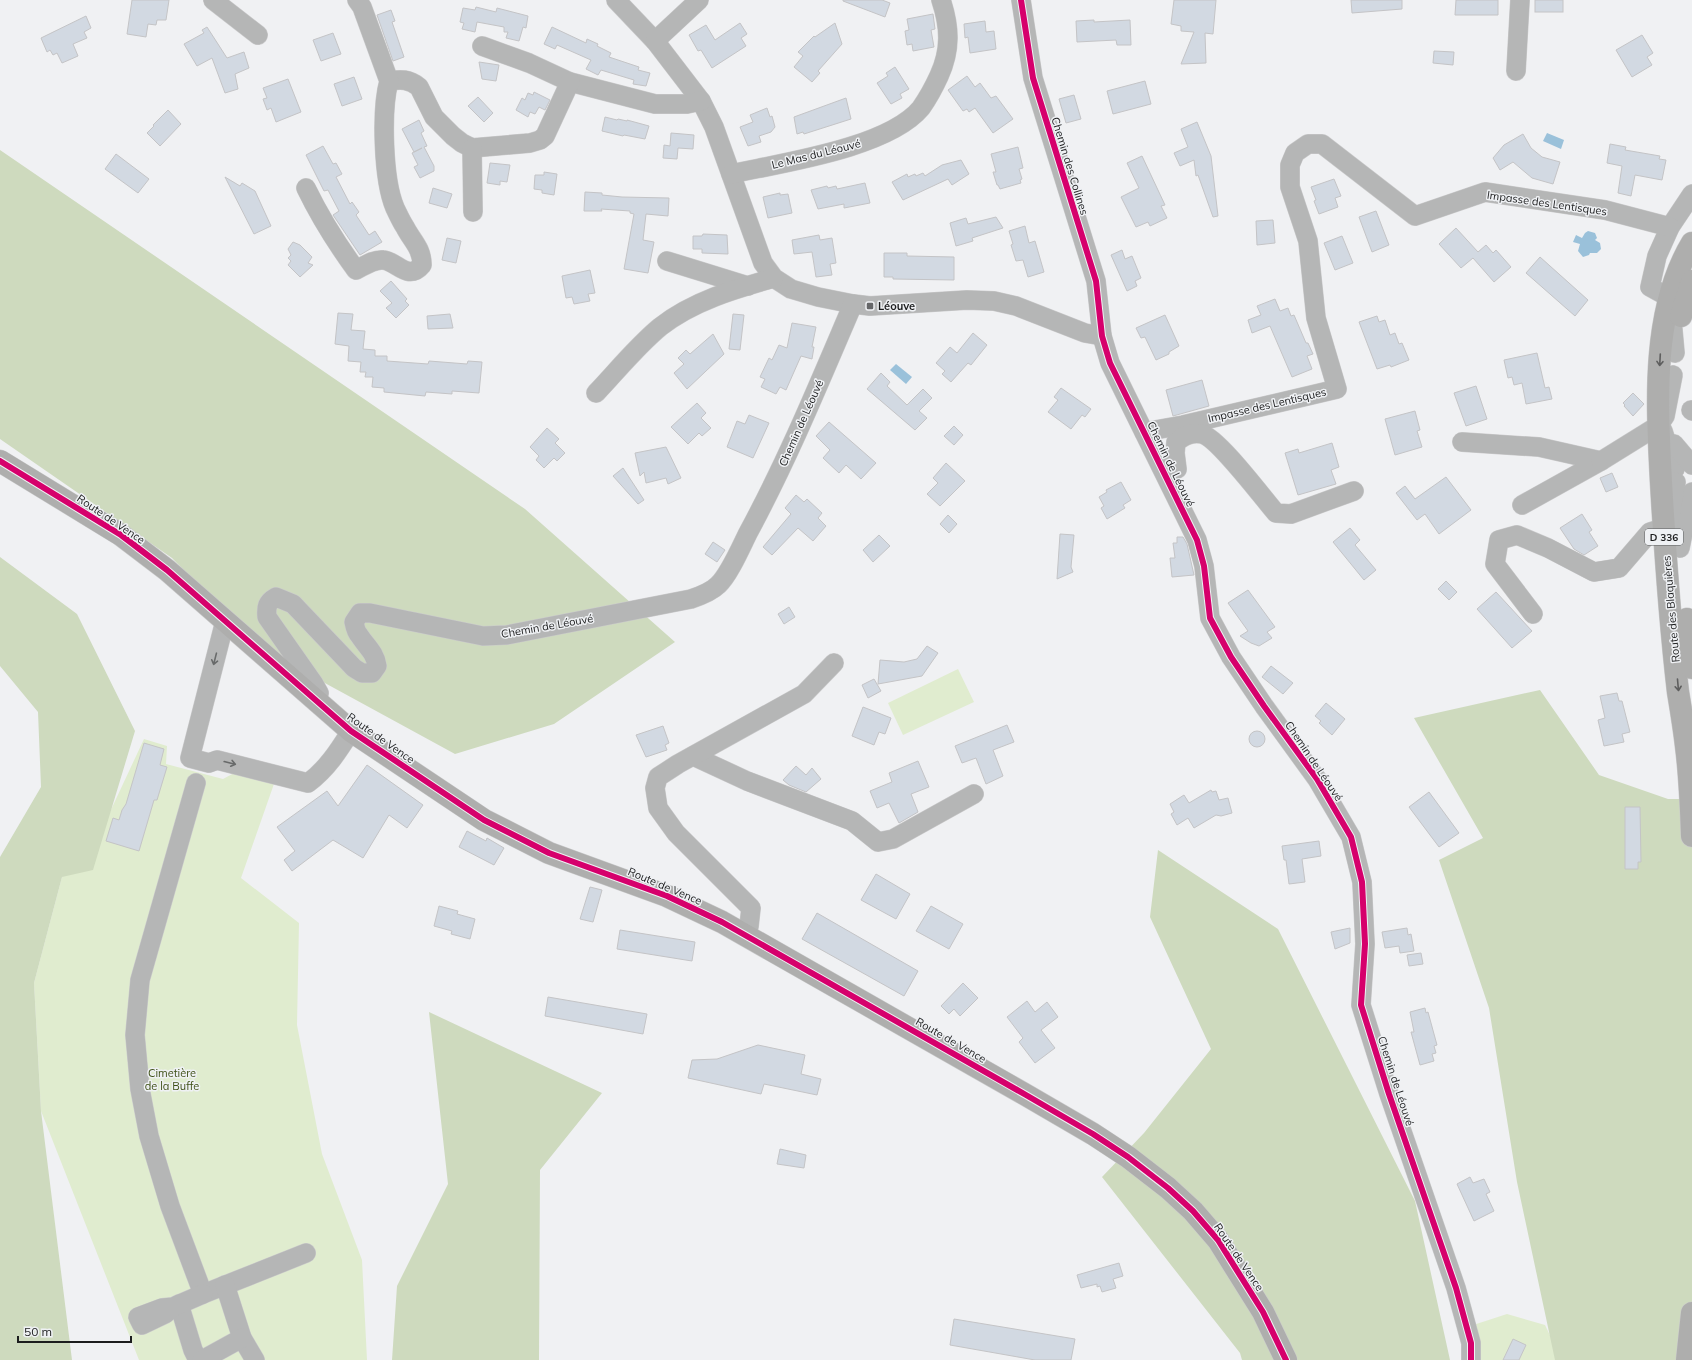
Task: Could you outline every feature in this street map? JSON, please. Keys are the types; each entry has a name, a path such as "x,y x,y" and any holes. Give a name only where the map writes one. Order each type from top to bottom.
{"main road":[{"name":"Route des Blaquières","path":"1692,243 1683,257 1670,298 1664,324 1660,350 1658,394 1664,528 1678,691 1686,746 1692,836"},
{"name":"Route des Blaquières","path":"1692,281 1680,319 1673,375 1674,444 1684,477 1680,548 1692,668"},
{"name":"Route de Vence","path":"0,461 121,535 167,570 317,703 351,731 484,820 549,853 667,896 722,922 1093,1134 1128,1156 1193,1211 1218,1240 1263,1312 1286,1360"},
{"path":"1687,1360 1692,1313"}],"street":[{"path":"213,0 258,35"},
{"path":"306,188 338,245 356,270 374,261 383,260 391,262 401,269 408,271 415,271 422,265 420,250 405,228 390,192 384,144 386,92 389,81 362,7 357,0"},
{"path":"616,0 655,41 700,101 714,127 763,263 774,278 791,289 818,297 870,306 967,300 994,301 1016,306 1085,333 1102,336"},
{"path":"655,41 699,0"},
{"name":"Le Mas du Léouvé","path":"731,174 844,148 872,139 900,125 920,109 933,89 944,65 948,43 947,17 941,0"},
{"name":"Chemin des Collines","path":"1021,0 1033,78 1096,281 1102,336"},
{"path":"1516,71 1520,0"},
{"path":"482,46 529,63 570,82 655,104 687,104 700,101"},
{"path":"389,81 408,80 418,87 434,117 453,136 472,148 530,143 540,140 544,136 570,82"},
{"name":"Impasse des Lentisques","path":"1144,432 1183,425 1337,389 1316,318 1308,241 1290,187 1290,165 1295,153 1308,144 1322,144 1415,216 1485,192 1605,210 1670,227"},
{"path":"472,148 473,212"},
{"path":"1670,298 1650,287 1656,256 1670,227 1692,194"},
{"path":"667,261 748,286"},
{"path":"1670,298 1680,290 1692,261"},
{"path":"596,393 640,345 661,327 694,306 774,278"},
{"path":"1670,298 1675,353"},
{"name":"Chemin de Léouvé","path":"317,703 319,693 314,684 267,617 266,607 269,601 276,598 293,604 354,668 362,673 372,673 377,666 376,658 358,634 354,622 360,613 370,612 483,636 507,635 692,599 705,594 718,585 729,569 772,488 795,440 853,304"},
{"name":"Chemin de Léouvé","path":"1102,336 1110,363 1197,540 1204,566 1210,618 1231,657 1264,706 1317,779 1351,837 1362,882 1365,944 1361,1004 1389,1094 1456,1288 1470,1344 1471,1360"},
{"path":"1522,505 1601,461 1659,425 1665,416 1673,375"},
{"path":"1533,614 1495,564 1499,540 1517,535 1548,548 1594,572 1618,568 1650,532 1664,528 1669,522 1684,477 1664,432 1659,425"},
{"path":"1166,475 1177,469 1175,453 1176,442 1183,436 1194,433 1204,435 1222,449 1276,514 1291,514 1354,491"},
{"path":"1462,442 1539,447 1601,461"},
{"path":"1664,528 1673,537 1680,616 1688,627"},
{"path":"199,773 190,758 225,622"},
{"path":"746,935 752,908 676,833 658,808 655,788 658,777 668,769 804,694 834,664"},
{"path":"203,1294 170,1206 149,1136 140,1089 135,1035 140,980 199,773 209,763 217,760 308,783 316,777 335,756 351,731"},
{"path":"693,756 747,781 852,821 878,842 893,839 974,794"},
{"path":"198,1360 192,1350 176,1306 306,1253"},
{"path":"225,1285 242,1338 255,1360"},
{"path":"202,1360 223,1355 242,1338"}],"green space":[{"path":"0,150 525,509 675,642 554,724 455,754 257,646 172,558 0,439"},
{"path":"0,557 77,614 135,731 93,870 62,877 34,983 41,1111 72,1360 0,1360 0,857 41,787 38,712 0,666"},
{"path":"958,669 974,702 903,735 888,703"},
{"path":"1540,690 1599,775 1668,799 1692,799 1692,1360 1555,1360 1517,1182 1489,1008 1439,860 1483,838 1414,718"},
{"name":"Cimetière de la Buffe","path":"144,739 167,746 166,764 223,779 236,772 275,781 241,878 299,923 297,1025 322,1154 362,1260 367,1360 139,1360 41,1111 34,983 62,877 109,814"},
{"path":"1158,850 1278,929 1415,1201 1450,1360 1242,1360 1240,1353 1102,1177 1144,1133 1211,1049 1150,917"},
{"path":"429,1012 602,1093 540,1170 539,1360 392,1360 397,1286 448,1184"},
{"path":"1507,1314 1545,1325 1562,1360 1463,1360 1461,1329"}],"water":[{"path":"1547,133 1564,140 1561,149 1543,141"},
{"path":"1588,231 1595,233 1597,238 1595,240 1600,243 1601,249 1597,253 1590,253 1589,255 1583,257 1578,251 1580,244 1573,242 1576,235 1582,238"},
{"path":"896,364 912,377 906,384 890,370"}],"building":[{"path":"132,0 169,0 166,20 157,20 156,25 148,24 146,37 127,34"},
{"path":"843,0 882,0 890,3 885,17"},
{"path":"1174,0 1216,0 1213,34 1205,33 1206,63 1181,64 1194,32 1181,31 1181,26 1171,24"},
{"path":"1351,0 1402,0 1402,9 1352,13"},
{"path":"1456,0 1498,0 1498,15 1455,15"},
{"path":"1535,0 1563,0 1563,12 1535,12"},
{"path":"476,7 496,12 497,8 528,16 526,28 523,27 519,41 506,38 508,32 504,32 504,27 477,22 475,32 462,29 464,23 460,22 463,8 475,10"},
{"path":"391,10 395,21 392,22 404,57 393,61 377,15"},
{"path":"933,14 935,29 931,30 934,47 913,51 912,44 907,45 905,31 909,30 907,19"},
{"path":"86,16 91,28 84,32 87,38 73,44 78,56 62,63 57,53 53,55 50,50 47,52 41,38"},
{"path":"1094,20 1094,22 1130,20 1131,45 1117,45 1116,40 1077,42 1076,21"},
{"path":"985,21 986,32 994,31 996,49 970,53 968,37 965,38 964,24"},
{"path":"740,23 747,34 741,38 746,46 712,68 701,50 698,51 689,35 706,25 715,40"},
{"path":"835,23 842,44 818,71 820,73 812,82 794,67 803,56 798,52 814,36 815,37"},
{"path":"207,27 227,58 244,52 249,68 235,74 238,89 225,93 212,58 197,66 184,44 204,33 202,30"},
{"path":"552,27 586,43 587,39 598,44 597,46 611,53 609,57 639,67 638,70 650,73 646,86 633,84 634,80 601,70 598,75 586,69 591,60 557,45 555,49 544,44"},
{"path":"333,33 341,54 321,61 313,40"},
{"path":"1642,35 1653,53 1647,57 1652,65 1632,77 1616,50"},
{"path":"1434,51 1454,52 1453,65 1433,63"},
{"path":"479,62 499,65 496,81 482,79"},
{"path":"895,67 909,89 900,94 902,98 891,104 877,83 888,76 886,73"},
{"path":"967,76 975,87 980,83 991,98 996,96 1013,119 993,133 975,108 969,112 967,109 963,111 948,90"},
{"path":"354,77 362,99 342,106 334,84"},
{"path":"288,79 301,112 276,122 271,108 267,110 263,99 267,98 263,88"},
{"path":"1145,81 1151,104 1113,114 1107,91"},
{"path":"534,92 550,100 545,110 539,107 535,114 530,112 528,117 516,110 522,98 525,100 528,93 533,95"},
{"path":"1074,95 1081,119 1066,123 1059,99"},
{"path":"478,97 493,113 484,122 468,106"},
{"path":"846,98 851,119 804,134 803,132 797,134 794,117"},
{"path":"767,108 770,117 772,116 775,127 771,132 759,136 761,142 748,146 740,127 753,122 750,115"},
{"path":"168,110 181,124 160,146 147,133"},
{"path":"605,117 617,120 627,120 649,126 645,139 602,131"},
{"path":"419,120 424,131 421,133 427,146 424,147 434,166 434,171 420,178 414,167 418,165 412,153 414,152 402,129"},
{"path":"1197,122 1211,156 1218,216 1213,217 1198,175 1196,176 1194,160 1180,166 1174,153 1188,147 1181,129"},
{"path":"671,133 694,135 693,149 678,148 677,159 663,158 664,145 670,146"},
{"path":"1523,134 1531,148 1542,157 1560,162 1553,184 1532,178 1513,162 1500,170 1493,158 1504,145"},
{"path":"1610,144 1626,147 1625,150 1660,156 1659,159 1666,160 1662,180 1635,175 1631,196 1618,193 1622,166 1607,163"},
{"path":"323,146 333,164 336,163 342,174 336,177 350,204 352,202 359,212 356,215 369,235 375,231 382,242 360,255 333,215 339,211 328,190 324,191 306,155"},
{"path":"1018,147 1023,168 1019,169 1022,179 1020,180 1021,183 1000,189 997,185 993,172 996,172 991,154"},
{"path":"116,154 149,179 138,193 105,169"},
{"path":"1142,156 1165,205 1161,206 1167,218 1150,226 1148,222 1136,227 1121,197 1139,188 1127,163"},
{"path":"961,160 969,174 952,185 948,179 903,200 892,182 907,174 908,177 923,173 925,176 942,165"},
{"path":"490,163 510,165 507,182 500,181 500,185 487,183"},
{"path":"544,172 557,174 554,195 542,193 542,190 534,189 535,175 544,175"},
{"path":"225,177 240,186 242,183 255,191 271,226 254,234"},
{"path":"1334,179 1341,196 1335,198 1338,207 1319,214 1311,187"},
{"path":"865,183 870,203 844,208 844,204 818,209 811,190 827,186 828,188 836,186 837,189"},
{"path":"433,188 452,194 447,208 429,203"},
{"path":"585,192 602,193 602,195 622,197 669,198 668,216 646,214 643,240 654,242 648,273 624,269 634,214 630,213 630,211 601,209 602,211 584,211"},
{"path":"780,193 780,195 788,194 792,213 768,218 763,197"},
{"path":"1376,211 1389,245 1372,252 1359,217"},
{"path":"996,217 1003,228 972,238 973,241 956,246 950,223 966,218 968,224"},
{"path":"1273,220 1275,243 1257,245 1256,221"},
{"path":"1025,226 1029,243 1035,241 1044,272 1028,277 1023,260 1016,261 1011,245 1013,244 1009,231"},
{"path":"1456,228 1478,252 1486,245 1493,253 1496,250 1511,267 1494,282 1473,258 1461,268 1439,244"},
{"path":"703,234 727,235 728,254 702,253 702,249 693,249 693,236 702,236"},
{"path":"819,235 820,240 832,238 836,263 830,264 832,275 816,277 812,252 794,254 792,240"},
{"path":"1342,236 1353,263 1335,270 1324,243"},
{"path":"447,238 461,241 456,263 442,260"},
{"path":"293,242 300,245 312,257 308,263 313,265 300,277 288,265 291,261 288,258 291,255 288,249"},
{"path":"1122,250 1125,259 1132,256 1141,278 1135,281 1137,286 1127,291 1111,255"},
{"path":"884,253 907,253 907,256 954,257 954,280 893,279 893,277 884,277"},
{"path":"1540,257 1588,300 1575,316 1526,273"},
{"path":"590,270 595,293 588,294 590,301 574,304 572,297 566,298 562,276"},
{"path":"391,281 407,299 405,301 409,305 396,318 386,308 392,303 380,291"},
{"path":"1275,299 1280,311 1288,308 1291,316 1294,315 1306,343 1308,343 1313,354 1307,356 1312,369 1292,377 1270,326 1252,333 1248,320 1261,315 1257,306"},
{"path":"338,313 353,314 351,330 365,331 363,349 375,350 375,356 387,356 387,361 428,364 429,361 467,364 468,361 482,362 479,393 452,391 452,394 426,392 425,396 384,392 384,388 372,387 373,377 365,377 366,372 360,372 361,362 348,361 349,346 335,344"},
{"path":"450,314 453,328 428,329 427,316"},
{"path":"733,314 744,315 740,350 729,349"},
{"path":"1165,315 1179,346 1169,352 1169,354 1156,360 1145,337 1141,338 1136,328"},
{"path":"1377,316 1379,322 1385,320 1390,335 1395,333 1399,344 1402,343 1409,360 1391,367 1390,365 1377,369 1359,322"},
{"path":"792,323 816,327 812,347 814,347 812,359 801,356 786,390 780,387 776,394 761,387 765,379 760,377 769,358 772,360 779,345 787,348"},
{"path":"973,333 987,345 971,365 968,363 951,382 942,374 945,371 936,363 950,347 957,353"},
{"path":"713,334 724,354 687,389 674,373 684,364 678,358 686,350 690,354"},
{"path":"1537,353 1545,388 1549,387 1552,399 1526,404 1522,383 1514,385 1512,377 1508,378 1504,360"},
{"path":"881,373 890,382 887,386 907,405 923,389 932,398 919,411 927,418 915,430 867,389"},
{"path":"1202,380 1209,406 1173,416 1166,390"},
{"path":"1476,386 1487,419 1466,426 1454,393"},
{"path":"1061,388 1091,409 1085,417 1082,415 1071,429 1048,412 1058,400 1054,397"},
{"path":"1633,393 1644,404 1633,416 1623,403"},
{"path":"697,403 706,413 701,418 711,428 702,436 699,433 688,444 671,427"},
{"path":"1415,411 1420,430 1417,431 1422,447 1395,455 1385,419"},
{"path":"749,415 769,423 753,458 727,447 737,421 745,424"},
{"path":"829,422 876,463 861,479 846,465 839,473 823,458 830,450 816,436"},
{"path":"954,426 963,435 954,445 944,436"},
{"path":"547,428 559,439 555,443 565,453 557,461 554,458 544,468 536,460 539,456 530,447"},
{"path":"1332,443 1339,467 1331,470 1336,484 1298,495 1285,453 1298,449 1299,453"},
{"path":"666,447 681,478 668,484 666,478 646,483 644,472 640,476 635,453"},
{"path":"946,463 965,481 940,506 927,494 938,483 933,478"},
{"path":"623,468 644,500 638,504 613,476"},
{"path":"1612,473 1618,487 1606,492 1600,478"},
{"path":"1446,477 1471,510 1439,534 1425,514 1417,520 1396,493 1405,486 1415,499"},
{"path":"1121,482 1131,500 1123,505 1125,508 1107,519 1101,508 1104,506 1099,497 1107,492 1106,490"},
{"path":"796,495 804,502 807,499 822,513 818,518 826,526 813,541 798,528 772,555 763,547 791,514 785,508"},
{"path":"1582,514 1592,530 1589,532 1598,546 1584,555 1574,549 1560,528"},
{"path":"948,515 957,524 949,533 940,524"},
{"path":"1350,528 1360,540 1355,545 1376,570 1364,580 1333,542"},
{"path":"1060,534 1074,535 1071,567 1073,572 1057,579"},
{"path":"879,535 890,546 873,562 863,550"},
{"path":"1177,537 1183,537 1187,544 1194,575 1172,577 1170,558 1175,558 1173,543 1177,543"},
{"path":"713,542 725,550 717,562 705,554"},
{"path":"1446,581 1457,592 1449,600 1438,589"},
{"path":"1248,590 1275,627 1267,632 1272,638 1259,646 1240,636 1248,631 1228,603"},
{"path":"1496,592 1532,631 1512,648 1477,609"},
{"path":"789,607 795,617 784,624 778,614"},
{"path":"927,646 938,653 922,676 878,684 880,660 904,662 917,659"},
{"path":"1271,666 1293,683 1283,694 1262,677"},
{"path":"874,679 881,691 868,698 862,685"},
{"path":"1617,693 1619,701 1622,701 1630,732 1622,734 1624,742 1604,746 1598,720 1605,718 1600,696"},
{"path":"1326,703 1345,719 1332,735 1319,723 1321,721 1315,716"},
{"path":"863,707 891,718 885,734 879,732 874,745 852,736"},
{"path":"1007,725 1014,742 993,750 1003,776 986,784 976,758 962,763 955,746"},
{"path":"663,726 669,743 665,745 667,750 646,757 636,735"},
{"path":"1257,731 1263,733 1265,739 1263,745 1257,747 1251,745 1249,739 1251,733"},
{"path":"144,743 164,749 160,765 167,767 157,800 154,800 139,851 106,841 113,818 119,820 122,810 126,804"},
{"path":"918,761 929,787 911,794 918,812 899,823 889,803 877,808 870,791 892,782 889,773"},
{"path":"367,765 423,805 407,828 389,815 363,858 333,840 292,871 284,860 295,851 277,827 327,791 338,806"},
{"path":"796,766 806,775 812,768 821,779 806,792 789,785 783,780"},
{"path":"1211,790 1212,792 1216,791 1219,800 1228,798 1232,813 1221,816 1216,815 1194,828 1188,818 1177,825 1171,814 1174,812 1170,804 1184,795 1189,803"},
{"path":"1429,792 1459,833 1439,847 1409,807"},
{"path":"1625,807 1640,807 1641,862 1638,862 1638,869 1625,869"},
{"path":"467,831 486,841 487,838 504,848 494,865 459,847"},
{"path":"1319,841 1321,856 1302,859 1305,882 1289,884 1286,860 1284,860 1282,846"},
{"path":"876,874 910,894 896,919 861,900"},
{"path":"590,887 602,890 593,922 580,919"},
{"path":"439,906 458,911 457,914 475,919 470,939 451,934 452,931 434,926"},
{"path":"931,906 963,924 949,949 916,931"},
{"path":"817,913 918,971 904,996 802,939"},
{"path":"1350,928 1350,943 1335,949 1331,932"},
{"path":"1407,928 1408,935 1411,934 1414,951 1400,953 1399,946 1385,948 1382,932"},
{"path":"620,930 695,942 692,961 617,949"},
{"path":"1421,953 1423,964 1409,966 1407,955"},
{"path":"963,983 978,998 960,1016 954,1009 949,1014 941,1006"},
{"path":"548,997 647,1014 643,1034 545,1016"},
{"path":"1027,1001 1035,1012 1047,1002 1058,1017 1041,1030 1055,1048 1035,1063 1019,1042 1023,1038 1007,1017"},
{"path":"1425,1008 1426,1013 1428,1012 1437,1045 1434,1046 1436,1053 1432,1054 1434,1061 1420,1065 1411,1032 1414,1032 1410,1012"},
{"path":"758,1045 805,1055 801,1074 821,1079 817,1095 764,1084 761,1094 688,1078 692,1060 717,1059"},
{"path":"780,1149 806,1155 804,1168 777,1164"},
{"path":"1470,1177 1473,1183 1484,1179 1490,1192 1486,1194 1494,1211 1474,1221 1457,1184"},
{"path":"1119,1263 1123,1276 1113,1279 1116,1288 1102,1292 1100,1286 1097,1287 1097,1284 1081,1288 1077,1275"},
{"path":"954,1319 1075,1339 1071,1360 1035,1360 950,1345"},
{"path":"1513,1339 1526,1345 1519,1360 1503,1360"}],"cycle path":[{"path":"1021,0 1033,78 1096,281 1102,336 1110,363 1197,540 1204,566 1210,618 1231,657 1264,706 1317,779 1351,837 1362,882 1365,944 1361,1005 1389,1094 1456,1288 1471,1343 1471,1360"},
{"path":"0,461 121,535 167,570 351,731 484,820 549,853 667,896 722,922 1026,1095 1093,1134 1128,1157 1168,1188 1193,1211 1218,1240 1263,1312 1286,1360"}],"place":[{"name":"Léouve","path":"870,306"}]}
